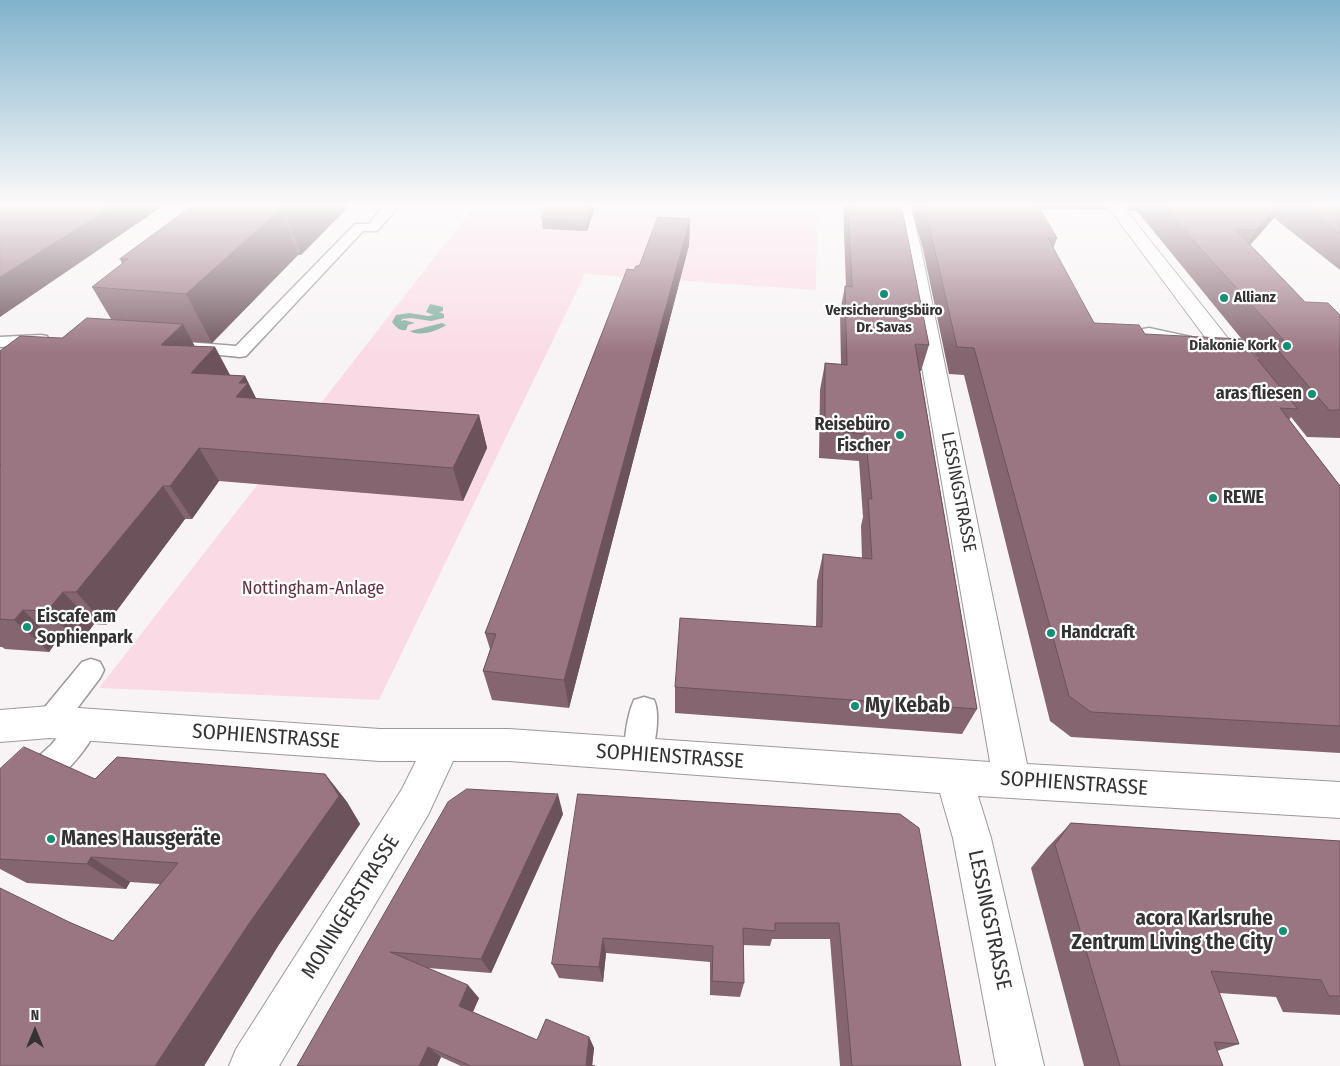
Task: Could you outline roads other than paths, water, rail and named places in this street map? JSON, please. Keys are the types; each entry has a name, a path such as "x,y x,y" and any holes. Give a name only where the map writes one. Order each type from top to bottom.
{"street":[{"name":"LESSINGSTRASSE","path":"913,254 1012,780"},
{"path":"1152,254 1251,382"},
{"name":"SOPHIENSTRASSE","path":"0,726 50,722 380,745 509,745 1012,780 1340,800"},
{"name":"MONINGERSTRASSE","path":"253,1066 415,802 443,745"},
{"name":"LESSINGSTRASSE","path":"954,776 972,838 1020,1066"}],"lane":[{"path":"179,357 240,352 334,254"},
{"path":"1149,333 1191,342 1221,343"},
{"path":"0,342 54,346 0,350"},
{"path":"50,722 91,670"},
{"path":"638,755 644,709"},
{"path":"0,812 61,754 85,725"}],"waterway":[{"path":"428,319 441,316 430,312 440,309 432,309 433,306"},
{"path":"411,323 404,322 403,328 396,322 399,317 407,317 409,315 428,319"},
{"path":"414,331 433,329 442,325"}],"place":[{"name":"Versicherungsbüro Dr. Savas","path":"884,294"},
{"name":"Allianz","path":"1224,298"},
{"name":"Diakonie Kork","path":"1287,346"},
{"name":"aras fliesen","path":"1312,394"},
{"name":"Reisebüro Fischer","path":"900,435"},
{"name":"REWE","path":"1213,498"},
{"name":"Eiscafe am Sophienpark","path":"27,627"},
{"name":"Handcraft","path":"1051,633"},
{"name":"My Kebab","path":"855,706"},
{"name":"Manes Hausgeräte","path":"51,839"},
{"name":"acora Karlsruhe Zentrum Living the City","path":"1283,931"}],"park label":[{"name":"Nottingham-Anlage","path":"313,589"}]}
